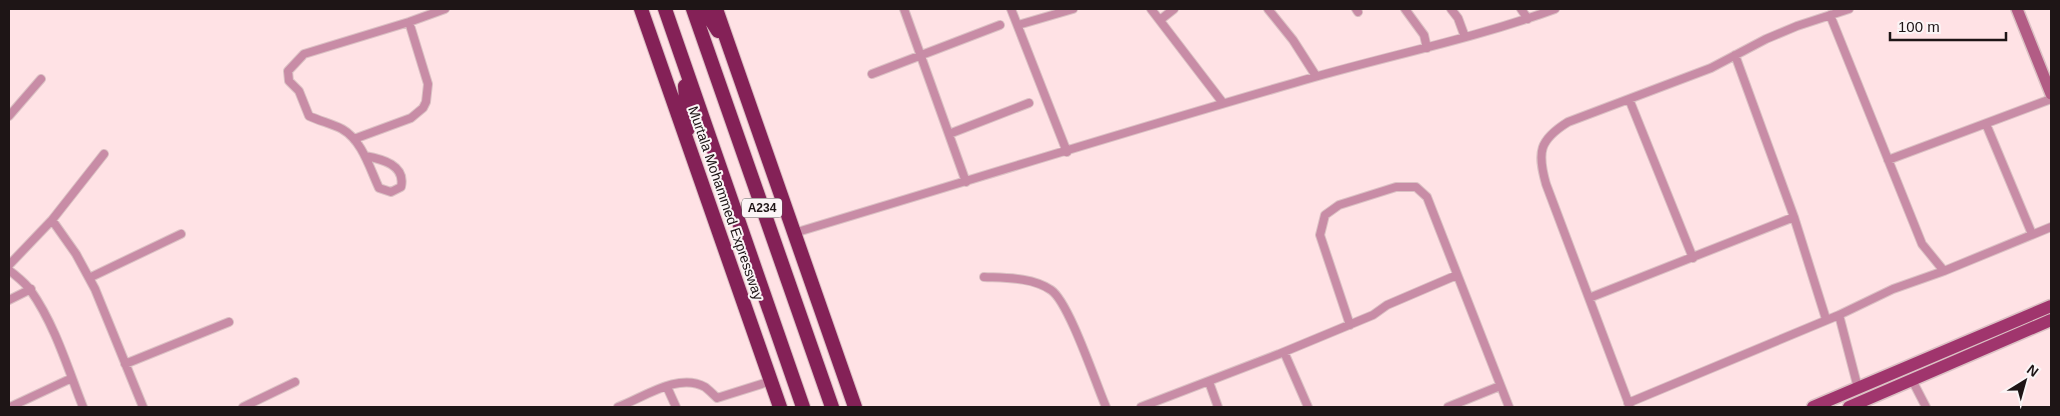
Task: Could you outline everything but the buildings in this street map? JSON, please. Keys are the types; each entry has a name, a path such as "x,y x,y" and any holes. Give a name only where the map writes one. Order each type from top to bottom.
{"highway":[{"name":"Murtala Mohammed Expressway","path":"641,9 780,407"},
{"name":"Murtala Mohammed Expressway","path":"665,9 803,407"},
{"name":"A234","path":"693,9 832,407"},
{"path":"704,9 730,50"},
{"path":"716,9 855,407"},
{"path":"684,67 689,148"}],"main road":[{"path":"1813,407 2051,306"},
{"path":"1849,407 2051,320"}],"street":[{"path":"365,156 385,159 398,170 402,180 401,187 391,192 378,188 365,156 354,139 343,130 309,116 299,91 289,81 288,70 304,54 445,9"},
{"path":"904,9 966,182"},
{"path":"1011,9 1067,152"},
{"path":"1018,25 1073,9"},
{"path":"1151,9 1223,103"},
{"path":"1160,20 1174,9"},
{"path":"1268,9 1293,40 1316,76"},
{"path":"1405,9 1424,35 1427,48"},
{"path":"1451,9 1458,18 1465,37"},
{"path":"1521,9 1528,19"},
{"path":"794,233 1067,152 1223,103 1316,76 1427,48 1528,19 1555,9"},
{"path":"1849,9 1766,39 1711,68 1568,122 1545,141 1540,151 1540,164 1546,184 1629,405 1839,315 1893,289 1944,271 2051,227"},
{"path":"2017,9 2051,94"},
{"path":"1830,15 1922,244 1944,271"},
{"path":"354,139 411,118 423,108 426,102 428,84 409,22"},
{"path":"872,74 1000,25"},
{"path":"1735,55 1794,217 1826,319"},
{"path":"9,116 41,79"},
{"path":"1629,99 1693,258"},
{"path":"1888,160 2051,99"},
{"path":"949,134 1029,103"},
{"path":"1986,124 2032,234"},
{"path":"9,265 52,220 104,154"},
{"path":"1350,325 1320,235 1325,215 1339,205 1396,187 1416,188 1427,197 1509,407"},
{"path":"1589,298 1794,217"},
{"path":"52,220 76,254 89,278 142,407"},
{"path":"89,278 181,234"},
{"path":"9,270 31,289 53,332 83,407"},
{"path":"1141,407 1209,382 1350,325 1373,315 1387,305 1457,274"},
{"path":"984,277 1026,280 1050,289 1057,296 1075,330 1106,407"},
{"path":"9,300 31,289"},
{"path":"1839,315 1858,388"},
{"path":"125,364 229,322"},
{"path":"1284,352 1308,407"},
{"path":"10,407 72,378"},
{"path":"1912,380 1926,407"},
{"path":"717,398 771,381"},
{"path":"243,407 295,382"},
{"path":"1209,382 1218,407"},
{"path":"618,407 667,386 693,383 705,387 717,398 719,407"},
{"path":"667,386 676,407"},
{"path":"1448,407 1500,386"}]}
